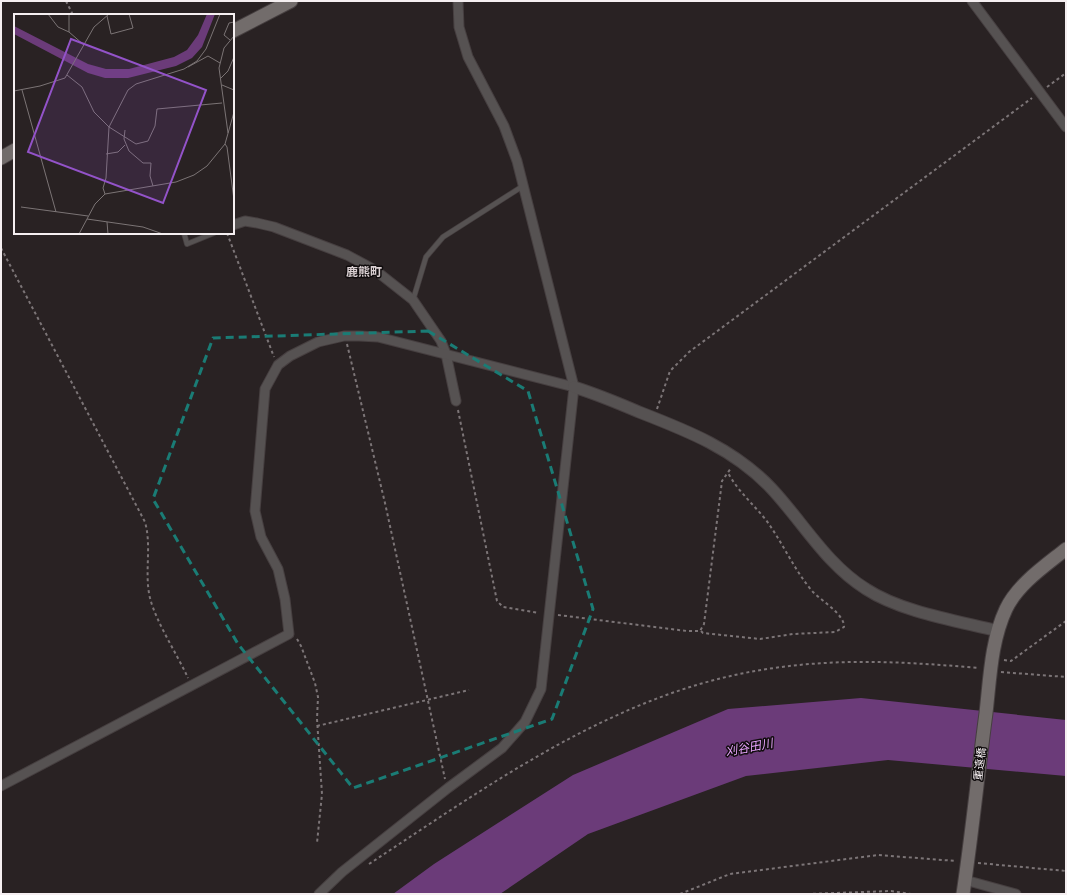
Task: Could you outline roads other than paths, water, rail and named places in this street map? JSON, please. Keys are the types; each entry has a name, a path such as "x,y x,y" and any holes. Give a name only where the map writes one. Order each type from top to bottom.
{"main road":[{"path":"234,31 291,1"},
{"path":"1,158 14,151"},
{"name":"重遠橋","path":"964,894 967,857 995,674 998,632 1007,608 1018,593 1031,578 1066,549"}],"street":[{"path":"319,894 342,872 448,788 502,748 525,722 541,689 574,387 517,161 504,126 468,57 459,27 458,1"},
{"path":"972,1 1066,127"},
{"path":"234,225 245,221 274,227 347,255 375,270 413,300 441,341 446,354 456,401"},
{"path":"1,786 289,634 285,599 278,569 261,537 257,524 256,511 264,396 270,379 278,365 303,349 318,342 344,336 378,337 574,387 654,418 717,445 749,467 772,489 832,562 866,589 888,601 912,609 998,632"},
{"path":"965,880 1016,894"}],"lane":[{"path":"413,300 426,257 442,238 523,186"},
{"path":"184,234 187,244 212,234"}],"water":[{"name":"刈谷田川","path":"861,698 1066,720 1066,776 888,760 746,776 588,834 500,894 393,894 434,864 573,775 728,709"}],"district":[{"name":"鹿熊町","path":"364,271"}]}
